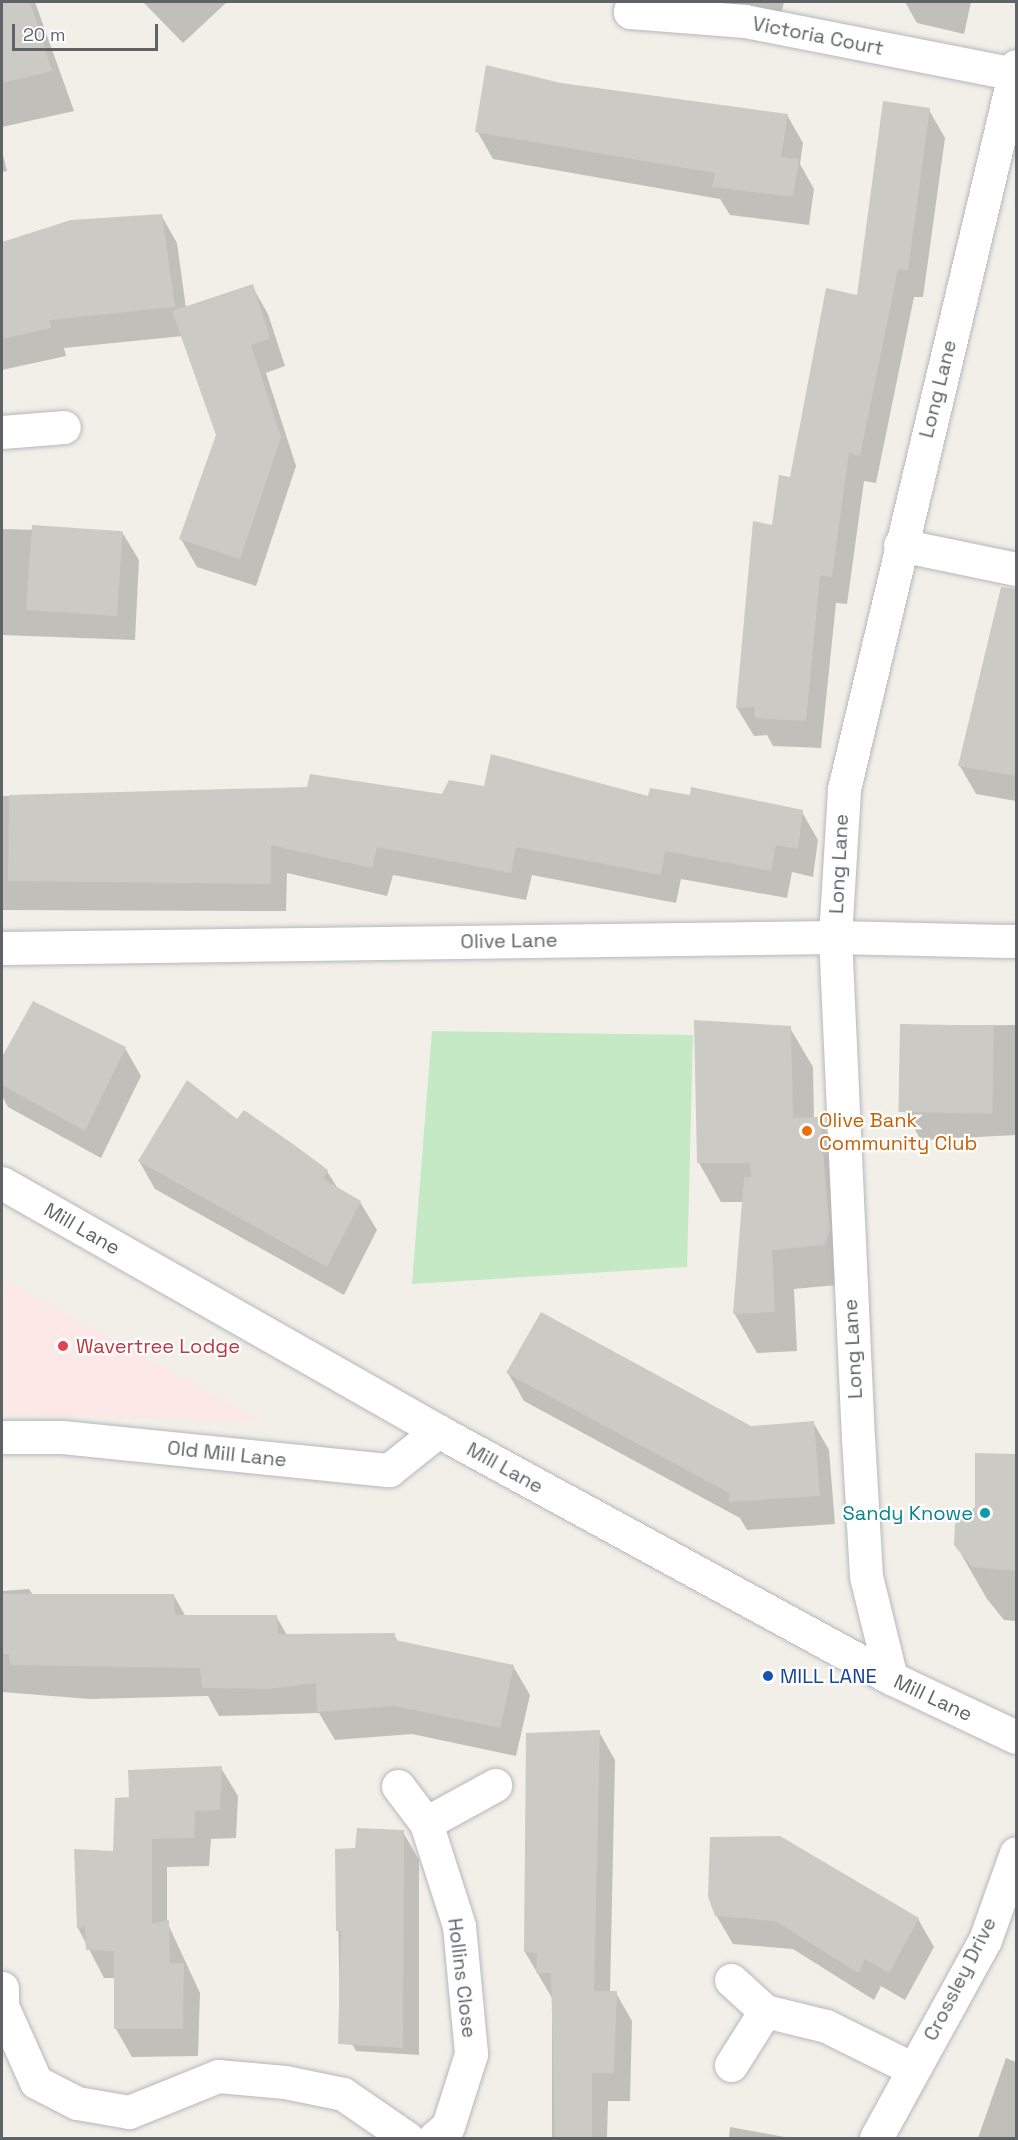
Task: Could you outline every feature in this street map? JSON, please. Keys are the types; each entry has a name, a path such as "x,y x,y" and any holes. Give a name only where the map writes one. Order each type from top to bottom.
{"street":[{"name":"Victoria Court","path":"633,2 630,12 745,21 1016,70"},
{"name":"Long Lane","path":"891,1678 866,1576 835,937 844,789 900,545 1016,70"},
{"path":"2,432 64,427"},
{"path":"900,545 1017,569"},
{"name":"Olive Lane","path":"2,948 835,937 1017,941"},
{"name":"Mill Lane","path":"2,1184 438,1431 891,1678 1017,1737"},
{"name":"Old Mill Lane","path":"2,1437 62,1437 389,1470 438,1431"},
{"path":"426,1823 495,1785"},
{"name":"Hollins Close","path":"398,1786 426,1823 459,1926 471,2054 448,2126 434,2139"},
{"name":"Crossley Drive","path":"876,2139 985,1940 1017,1853"},
{"path":"731,1980 765,2011 826,2026 913,2069"},
{"path":"2,1988 2,2006 36,2082 77,2103 129,2112 218,2076 285,2082 343,2094 407,2139"},
{"path":"730,2065 765,2011"}],"shaded area":[{"name":"Wavertree Lodge","path":"2,1278 263,1422 2,1414"}],"green space":[{"path":"432,1031 693,1035 687,1267 412,1284"}],"building":[{"path":"2,2 30,2 52,71 2,83"},
{"path":"486,65 561,83 788,114 781,157 799,159 793,197 712,187 715,173 475,132"},
{"path":"883,101 930,108 908,270 898,269 860,456 849,453 832,577 820,575 806,721 755,718 754,707 736,708 753,521 772,525 779,475 790,477 826,288 857,295"},
{"path":"162,214 175,307 49,320 51,328 2,339 2,242 71,220"},
{"path":"253,284 270,338 251,345 281,437 240,559 179,539 216,435 172,311"},
{"path":"32,525 123,531 117,616 26,610"},
{"path":"1001,587 1017,589 1017,776 958,766"},
{"path":"491,754 648,796 650,788 690,795 691,787 803,810 798,849 776,845 771,871 665,851 661,875 516,847 511,873 377,847 372,868 271,845 271,884 8,881 9,795 307,787 310,774 442,794 449,780 484,786"},
{"path":"33,1001 126,1047 85,1131 2,1085 2,1057"},
{"path":"694,1020 791,1026 793,1118 820,1117 830,1231 824,1245 772,1250 775,1312 733,1314 744,1177 751,1177 750,1163 697,1163"},
{"path":"900,1024 994,1026 992,1114 898,1112"},
{"path":"187,1080 237,1119 244,1110 293,1144 328,1170 323,1179 361,1201 327,1267 138,1161"},
{"path":"541,1312 751,1426 814,1421 820,1496 729,1502 729,1493 506,1373"},
{"name":"Sandy Knowe","path":"975,1453 1017,1454 1017,1571 972,1567 954,1545 955,1524 975,1507"},
{"path":"2,1594 174,1594 175,1615 277,1615 278,1634 395,1633 395,1640 514,1665 500,1728 395,1706 317,1712 316,1683 268,1689 202,1688 200,1668 10,1665 9,1654 2,1654"},
{"path":"600,1730 594,1991 617,1991 614,2073 592,2073 592,2139 555,2139 551,1973 536,1973 537,1953 524,1952 526,1733"},
{"path":"222,1766 220,1810 195,1811 194,1838 152,1839 152,1924 169,1920 170,1963 184,1963 183,2029 114,2029 114,1951 86,1950 85,1926 77,1928 74,1849 113,1851 115,1798 129,1797 128,1770"},
{"path":"357,1828 404,1830 403,2048 338,2044 341,1931 336,1931 335,1849 355,1848"},
{"path":"780,1836 919,1918 889,1973 865,1959 858,1973 775,1921 715,1916 708,1897 710,1837"}],"place":[{"name":"Olive Bank Community Club","path":"807,1131"},
{"name":"Wavertree Lodge","path":"63,1346"},
{"name":"Sandy Knowe","path":"985,1513"},
{"name":"MILL LANE","path":"768,1676"}]}
